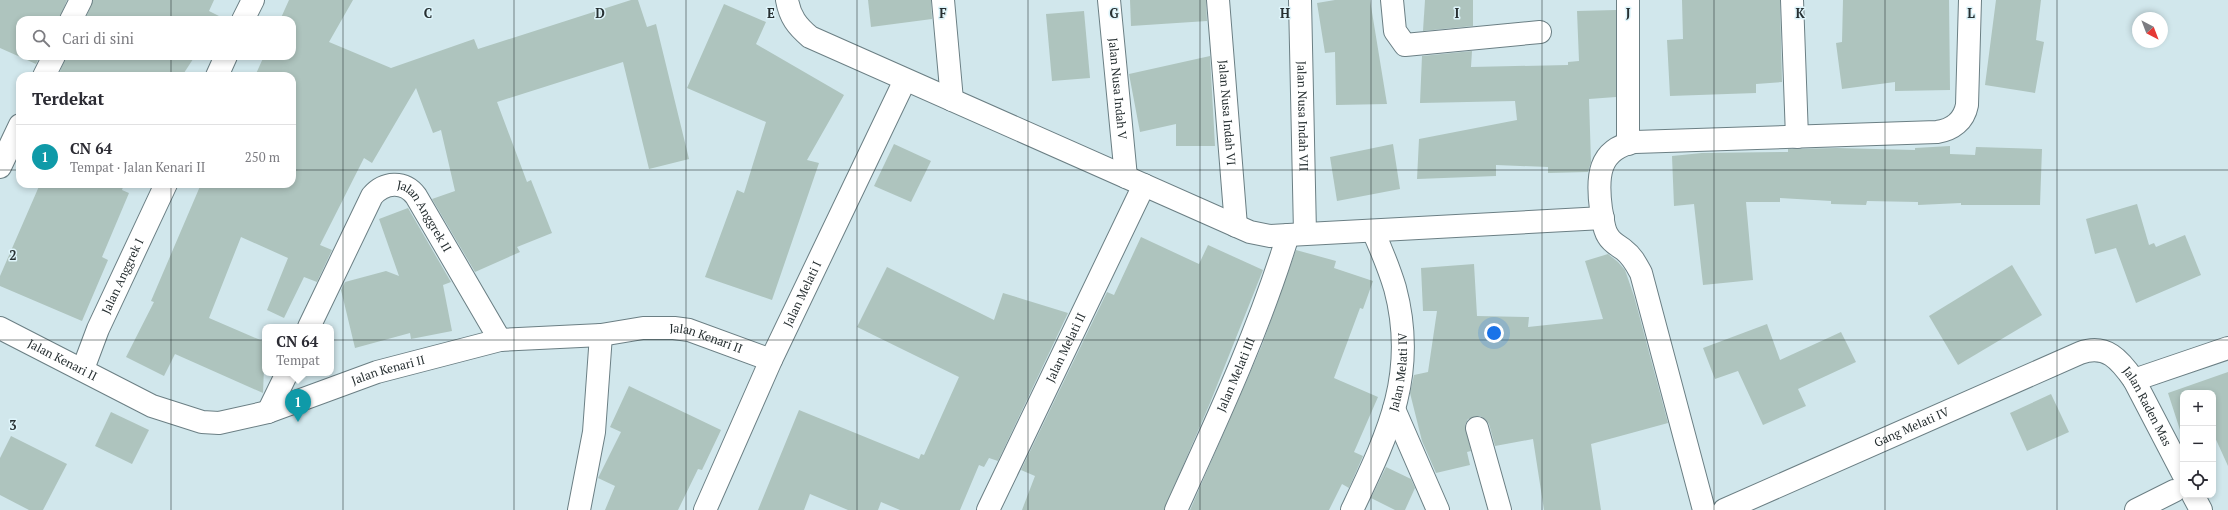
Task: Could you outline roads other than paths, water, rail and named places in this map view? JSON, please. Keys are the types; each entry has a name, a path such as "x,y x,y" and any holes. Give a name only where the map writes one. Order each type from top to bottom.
{"street":[{"path":"73,16 81,0"},
{"path":"245,16 253,0"},
{"path":"943,0 952,100"},
{"name":"Jalan Nusa Indah V","path":"1109,0 1135,181"},
{"name":"Jalan Nusa Indah VI","path":"1218,0 1236,226"},
{"name":"Jalan Nusa Indah VII","path":"1296,234 1300,0"},
{"path":"1392,0 1395,31 1405,45 1540,32"},
{"path":"1628,0 1628,144"},
{"path":"1792,0 1797,137"},
{"path":"1704,510 1641,272 1631,257 1607,235 1598,188 1600,169 1611,153 1628,144 1937,132 1947,130 1957,124 1966,110 1968,99 1970,0"},
{"path":"788,7 802,31 810,38 1236,226 1270,236 1603,218"},
{"path":"46,72 52,60"},
{"path":"219,72 224,60"},
{"name":"Jalan Melati I","path":"705,510 771,360 905,80"},
{"path":"0,166 16,133"},
{"name":"Jalan Melati II","path":"988,510 1135,181"},
{"name":"Jalan Anggrek II","path":"310,324 372,196 382,187 398,184 406,187 416,196 500,340"},
{"name":"Jalan Anggrek I","path":"83,369 98,329 164,188"},
{"name":"Jalan Melati IV","path":"1352,510 1385,440 1400,390 1403,364 1400,312 1394,287 1373,231"},
{"name":"Jalan Melati III","path":"1176,510 1229,395 1273,286 1296,234"},
{"name":"Jalan Kenari II","path":"0,328 83,369 152,406 202,422 219,423 268,412 377,372 500,340 601,335 643,328 674,328 689,330 771,360"},
{"path":"579,510 594,432 601,335"},
{"path":"2134,380 2228,348"},
{"name":"Jalan Raden Mas","path":"2100,350 2116,358 2134,380 2180,480"},
{"name":"Gang Melati IV","path":"1724,510 2080,353 2100,350"},
{"path":"268,412 286,376"},
{"path":"1394,409 1438,510"},
{"path":"1477,428 1500,510"},
{"path":"2136,510 2180,488"},
{"name":"Jalan Raden Mas","path":"2192,498 2201,510"}],"place":[{"name":"CN 64","path":"298,422"}]}
